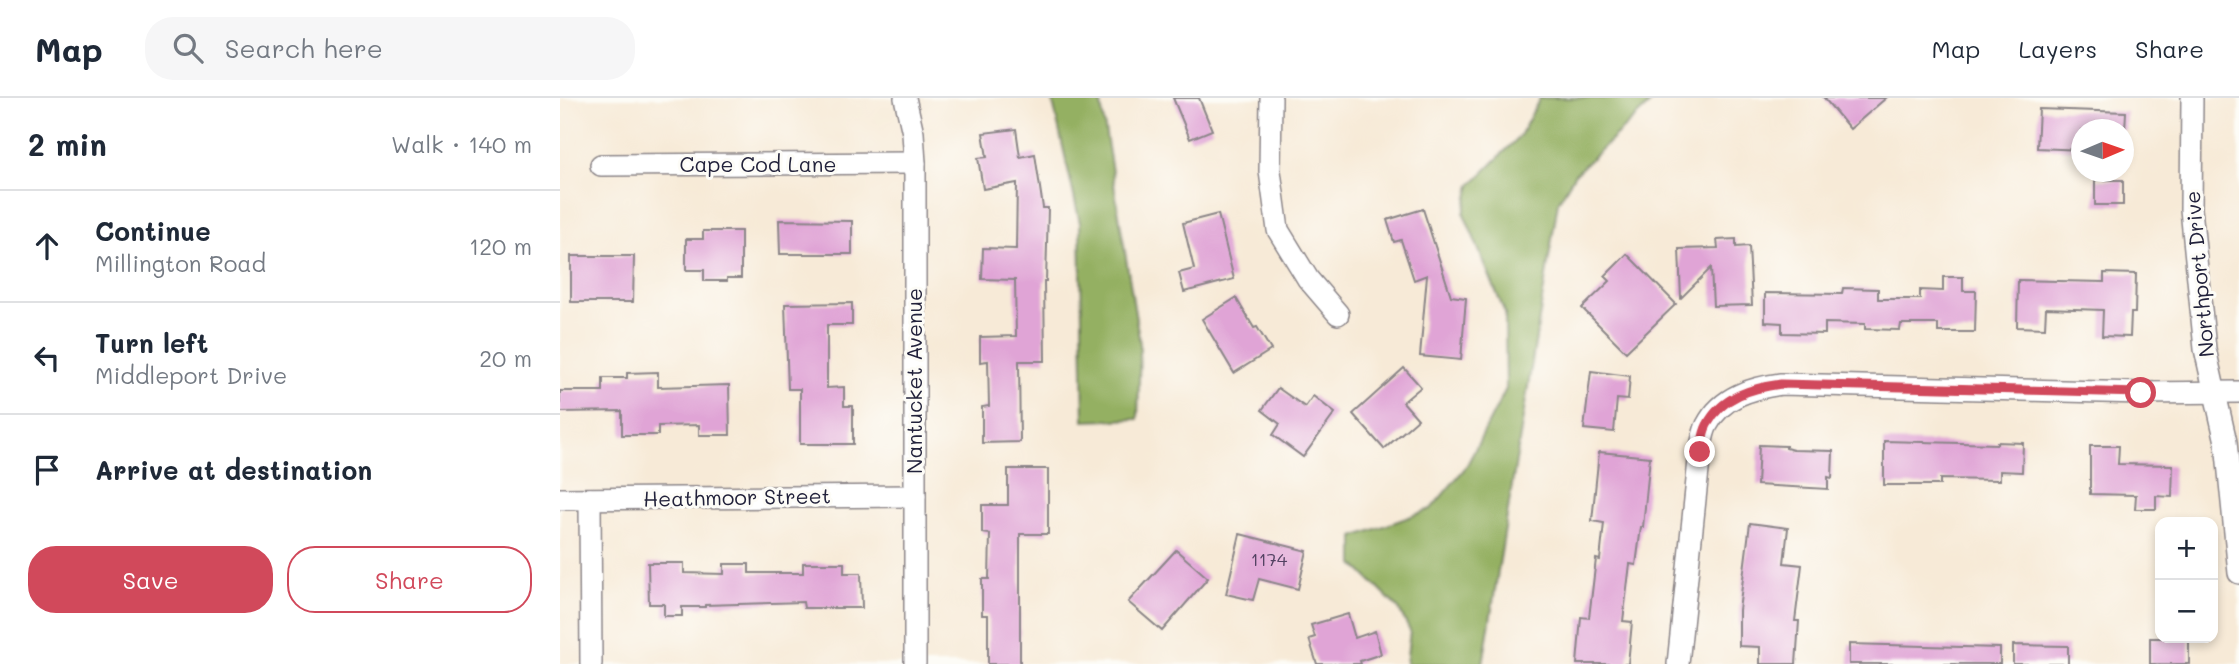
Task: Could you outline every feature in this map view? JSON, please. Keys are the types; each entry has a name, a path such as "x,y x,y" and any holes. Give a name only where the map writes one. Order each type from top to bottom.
{"street":[{"name":"Nantucket Avenue","path":"905,98 913,133 915,163 915,664"},
{"path":"1271,98 1270,171 1278,230 1307,279 1338,314"},
{"name":"Northport Drive","path":"2192,98 2191,209 2204,349 2226,442 2239,573"},
{"name":"Cape Cod Lane","path":"601,165 915,163"},
{"path":"1678,664 1700,452 1706,425 1723,404 1750,388 1781,384 2141,393 2239,392"},
{"name":"Heathmoor Street","path":"560,499 915,496"},
{"path":"590,499 591,664"}],"green space":[{"path":"1052,98 1100,98 1140,344 1138,419 1084,421 1080,223"},
{"path":"1540,98 1656,98 1575,174 1558,202 1483,664 1406,664 1410,631 1399,609 1354,564 1354,537 1431,509 1466,467 1506,389 1505,313 1464,214 1471,185 1520,136"}],"building":[{"path":"1173,98 1199,98 1212,130 1190,139"},
{"path":"1824,98 1886,98 1850,129"},
{"path":"2039,109 2126,112 2126,119 2071,119 2071,150 2037,148"},
{"path":"1016,129 1020,157 1035,154 1043,208 1048,208 1044,281 1045,361 1019,361 1020,442 982,443 982,407 989,406 988,361 980,362 980,337 1016,336 1015,280 982,279 983,248 1016,249 1017,183 983,189 978,158 987,157 983,133"},
{"path":"2095,182 2123,182 2123,205 2095,205"},
{"path":"1423,209 1451,296 1466,298 1461,360 1420,356 1427,275 1414,280 1401,240 1394,242 1387,220"},
{"path":"1218,214 1234,279 1184,292 1179,273 1194,269 1183,223"},
{"path":"779,220 852,221 852,254 780,254"},
{"path":"703,231 741,231 741,278 704,281 704,270 686,270 686,239 703,239"},
{"path":"1736,239 1736,247 1749,246 1752,305 1713,306 1711,268 1681,298 1679,249 1718,248 1717,240"},
{"path":"1627,254 1676,304 1626,352 1582,308 1610,281 1605,276"},
{"path":"571,256 634,256 633,302 571,302"},
{"path":"2104,273 2136,274 2135,313 2131,313 2130,337 2102,336 2103,310 2046,308 2045,328 2017,327 2018,280 2104,282"},
{"path":"1943,277 1963,277 1963,291 1976,291 1975,332 1938,332 1938,324 1901,324 1900,330 1865,329 1865,324 1825,323 1825,334 1782,333 1782,323 1765,322 1765,293 1842,294 1843,288 1878,289 1878,299 1920,299 1920,290 1943,291"},
{"path":"1236,298 1271,350 1234,373 1202,319"},
{"path":"852,303 852,325 827,325 827,388 844,387 844,406 853,406 853,444 800,444 800,389 788,389 785,304"},
{"path":"1404,368 1421,387 1403,402 1418,419 1384,449 1353,414"},
{"path":"1591,371 1630,376 1628,400 1617,399 1614,432 1584,429"},
{"path":"658,372 658,387 729,385 730,435 699,435 699,425 658,426 658,435 622,435 622,411 560,412 560,391 603,391 603,378 627,378 627,373"},
{"path":"1278,388 1305,407 1313,396 1335,413 1303,457 1273,435 1280,424 1262,410"},
{"path":"1884,441 2023,443 2022,472 2000,471 2000,480 1940,479 1940,485 1884,485"},
{"path":"1759,445 1786,446 1793,450 1833,451 1832,478 1828,477 1828,489 1757,485"},
{"path":"2090,446 2119,446 2118,464 2173,465 2172,497 2156,496 2156,509 2135,509 2136,495 2090,494"},
{"path":"1599,452 1650,457 1643,527 1636,565 1630,564 1623,621 1632,622 1628,664 1577,664 1581,617 1589,618 1596,559 1600,560 1604,523 1592,521"},
{"path":"1008,469 1048,469 1048,534 1020,534 1020,664 988,664 988,615 982,615 982,579 989,579 990,534 982,533 982,505 1008,505"},
{"path":"1750,523 1788,528 1784,563 1802,565 1795,621 1799,621 1796,664 1760,664 1760,647 1739,646 1739,610"},
{"path":"1240,534 1307,551 1298,589 1259,579 1253,600 1226,594"},
{"path":"1176,550 1208,578 1162,631 1128,602"},
{"path":"648,563 684,563 684,573 724,574 724,564 749,564 749,573 803,573 803,563 844,563 844,573 861,573 862,608 804,608 803,602 705,605 682,607 682,616 664,616 664,604 649,604"},
{"path":"1348,614 1355,638 1375,631 1381,654 1360,661 1361,664 1317,664 1309,639 1315,637 1311,625"},
{"path":"2150,638 2155,638 2155,643 2189,643 2189,664 2150,664"},
{"path":"1849,644 2000,648 2000,664 1849,664"},
{"path":"2013,645 2068,646 2068,664 2013,664"}],"route":[{"path":"1700,452 1706,425 1723,404 1750,388 1781,384 2141,393"}]}
